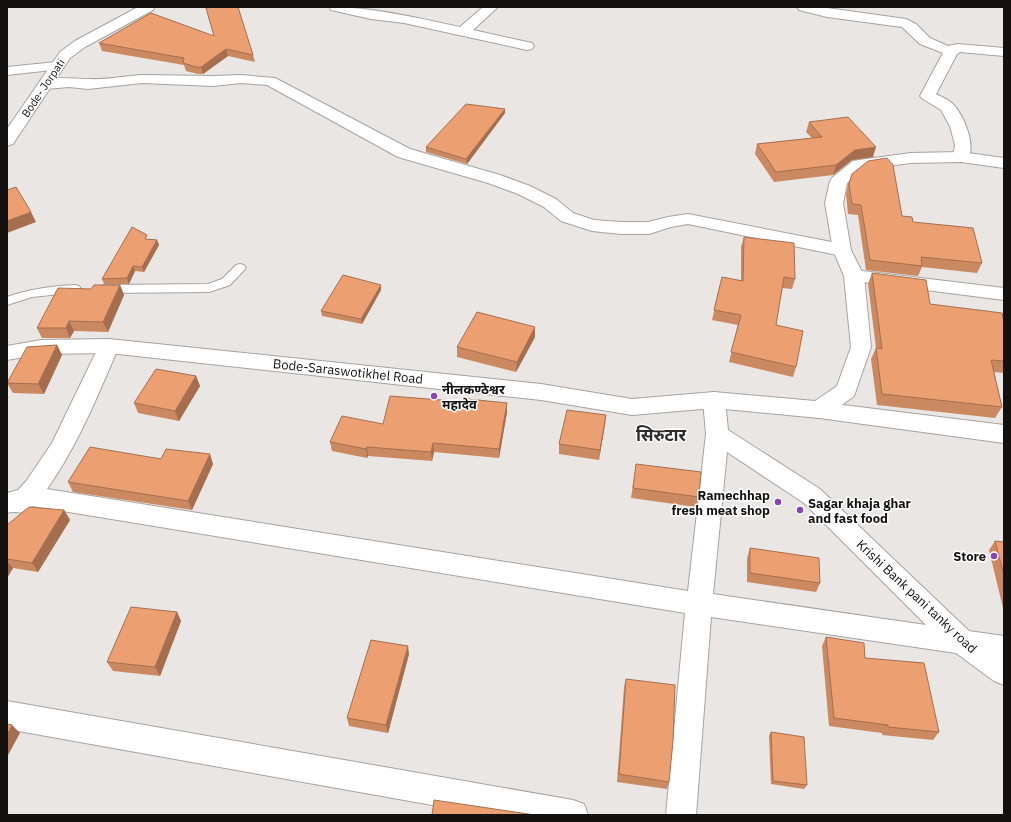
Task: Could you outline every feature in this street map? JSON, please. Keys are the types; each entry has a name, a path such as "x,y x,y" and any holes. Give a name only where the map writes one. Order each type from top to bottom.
{"street":[{"name":"Bode- Jorpati","path":"7,141 46,84 56,66 65,55 80,44 148,7"},
{"path":"336,7 376,11 404,20 527,46"},
{"path":"463,32 491,7"},
{"path":"804,7 827,13 906,24 912,26 921,38 931,46 951,51 958,48 1004,52"},
{"path":"951,51 928,96 947,108 958,126 964,145 961,157"},
{"path":"7,71 56,66"},
{"path":"46,84 69,82 88,84 142,78 213,81 240,78 270,81 404,153 494,179 524,190 550,203 567,217 592,225 621,228 649,228 668,222 688,219 842,250"},
{"path":"819,410 846,390 861,347 854,276 842,250 834,203 839,182 859,165 911,158 961,157 1004,163"},
{"path":"854,276 1004,294"},
{"path":"7,518 18,499 59,454 109,346"},
{"name":"Bode-Saraswotikhel Road","path":"7,353 41,347 109,346 541,392 632,407 714,400 819,410 1004,434"},
{"path":"681,815 699,604 717,434 714,400"},
{"name":"Krishi Bank pani tanky road","path":"717,434 812,496 963,643 1004,672"},
{"path":"18,499 699,604 1004,648"},
{"path":"7,715 574,815"}],"lane":[{"path":"7,302 18,296 56,290 209,288 226,282 240,268"}],"building":[{"path":"238,7 253,55 226,49 201,67 196,67 183,63 184,58 99,43 151,13 214,36 206,8"},
{"path":"466,104 505,109 466,159 426,147"},
{"path":"848,117 876,147 855,150 836,165 776,172 757,144 822,137 809,122"},
{"path":"887,158 893,165 902,216 912,217 913,222 973,228 982,263 921,257 922,266 870,260 861,205 852,204 849,184 852,174 868,161"},
{"path":"16,187 31,212 7,221 7,190"},
{"path":"132,227 147,235 145,239 157,240 142,267 133,266 127,278 102,279"},
{"path":"744,237 794,243 795,279 784,277 776,325 803,331 796,367 731,352 741,315 714,310 722,277 743,281"},
{"path":"872,273 926,280 930,304 1002,313 1004,322 1004,361 991,360 1002,407 882,394 876,348 882,349"},
{"path":"343,275 381,285 361,319 321,311"},
{"path":"94,285 120,285 103,322 69,321 66,328 37,328 58,288 91,289"},
{"path":"477,312 535,327 517,362 457,347"},
{"path":"57,345 38,384 7,383 27,347"},
{"path":"156,369 196,376 175,411 134,403"},
{"path":"390,396 467,402 468,399 507,403 499,449 433,443 431,452 367,447 366,449 330,442 342,416 383,424"},
{"path":"567,410 606,415 600,450 559,444"},
{"path":"90,447 161,459 166,449 210,454 188,501 68,482"},
{"path":"636,464 701,472 699,497 633,488"},
{"path":"29,507 64,510 32,563 7,559 7,525"},
{"path":"995,541 1004,542 1004,575"},
{"path":"750,548 819,558 820,583 750,573"},
{"path":"131,607 177,612 155,667 107,662"},
{"path":"826,637 864,643 865,658 924,663 939,732 888,727 888,725 834,718"},
{"path":"371,640 408,646 386,725 347,718"},
{"path":"626,679 675,685 673,741 669,782 619,774"},
{"path":"7,724 12,725 7,735"},
{"path":"771,732 804,737 807,785 773,781"},
{"path":"434,800 535,815 432,815"}],"place":[{"name":"नीलकण्ठेश्वर महादेव","path":"434,396"},
{"name":"Ramechhap fresh meat shop","path":"778,502"},
{"name":"Sagar khaja ghar and fast food","path":"800,510"},
{"name":"Store","path":"994,556"}],"district":[{"name":"सिरुटार","path":"661,435"}]}
